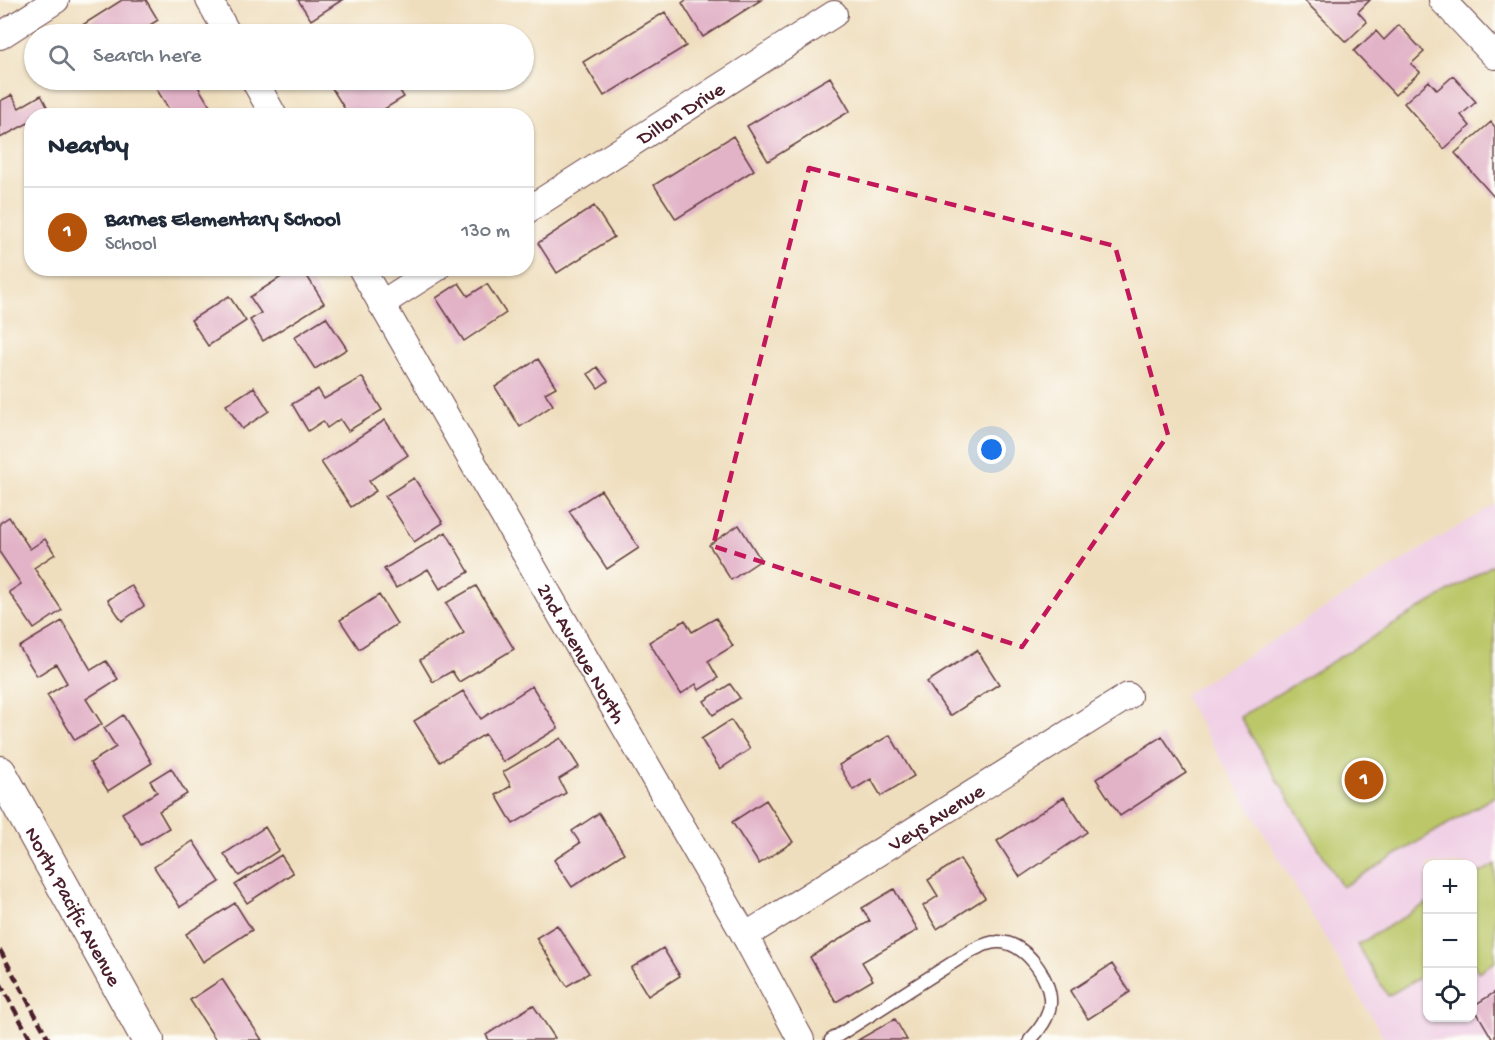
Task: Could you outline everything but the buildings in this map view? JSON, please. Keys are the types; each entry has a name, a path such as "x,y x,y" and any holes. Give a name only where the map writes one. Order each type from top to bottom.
{"street":[{"path":"0,36 56,0"},
{"path":"209,0 222,24"},
{"path":"1442,0 1495,56"},
{"name":"Dillon Drive","path":"534,206 834,14"},
{"path":"260,90 270,108"},
{"name":"2nd Avenue North","path":"365,276 745,936 801,1040"},
{"path":"381,304 425,276"},
{"name":"Veys Avenue","path":"745,936 1128,696"},
{"name":"North Pacific Avenue","path":"0,772 147,1040"}],"lane":[{"path":"831,1040 971,951 999,941 1012,945 1039,967 1048,987 1050,1005 1046,1019 1029,1040"}],"highlighted area":[{"path":"809,168 1115,246 1168,435 1022,647 713,546"}],"shaded area":[{"path":"1495,504 1495,1040 1385,1040 1183,695"}],"green space":[{"path":"1494,564 1495,796 1342,887 1240,717"},
{"path":"1495,864 1495,962 1478,972 1477,970 1477,875"},
{"path":"1423,905 1423,975 1388,996 1357,945"}],"railway":[{"path":"0,950 49,1040"},
{"path":"0,983 31,1040"}],"place":[{"name":"Barnes Elementary School","path":"1364,780"}]}
